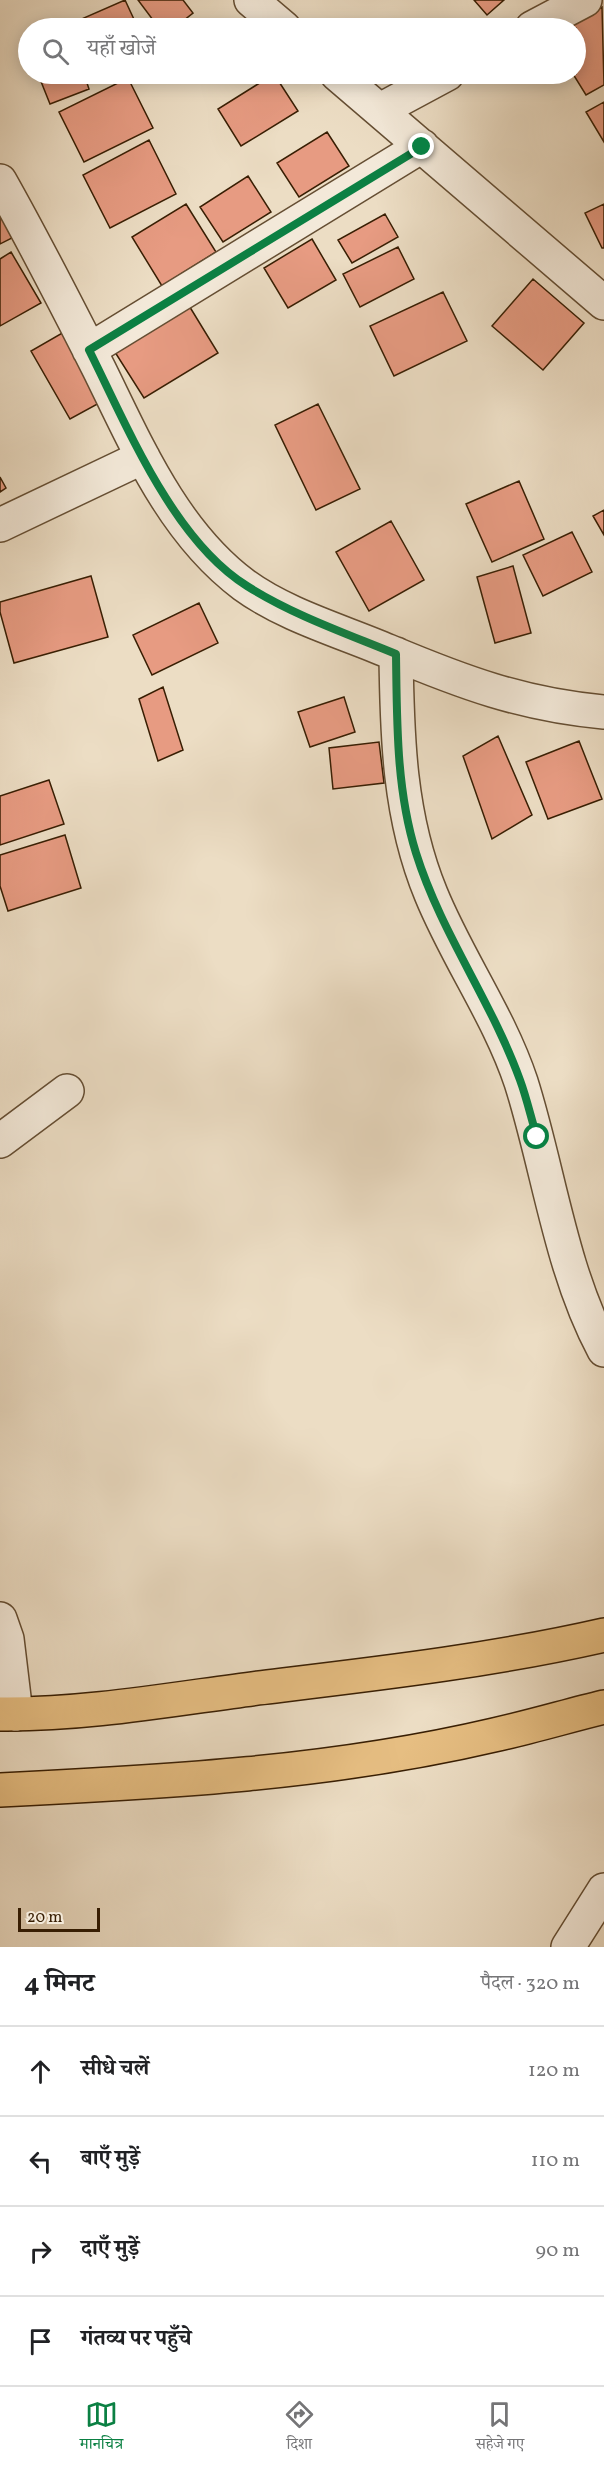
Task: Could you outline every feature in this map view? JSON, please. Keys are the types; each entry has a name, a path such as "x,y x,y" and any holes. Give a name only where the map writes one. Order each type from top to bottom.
{"main road":[{"path":"8,1714 117,1707 455,1663 535,1651 604,1635"},
{"path":"0,1790 262,1772 386,1755 492,1736 604,1707"}],"street":[{"path":"251,0 272,18"},
{"path":"551,18 585,0"},
{"path":"349,84 601,296"},
{"path":"380,110 428,84"},
{"path":"89,350 422,147"},
{"path":"0,181 39,250 143,457 177,515 207,551 245,585 291,611 455,679 513,698 566,709 604,712"},
{"path":"0,525 143,457"},
{"path":"396,654 400,767 406,811 416,852 431,895 520,1080 574,1279 587,1318 604,1350"},
{"path":"0,1142 67,1091"},
{"path":"2,1633 8,1714"},
{"path":"568,1947 604,1890"}],"building":[{"path":"125,0 133,18 84,18"},
{"path":"138,0 183,0 193,13 187,18 152,18"},
{"path":"474,0 504,0 487,15"},
{"path":"602,7 604,85 586,95 579,84 586,84 586,18 583,18"},
{"path":"42,84 87,84 89,89 50,104"},
{"path":"116,84 131,84 153,128 84,162 59,112"},
{"path":"258,84 280,84 298,111 241,146 218,109"},
{"path":"604,102 604,142 586,112"},
{"path":"327,132 349,166 299,197 277,163"},
{"path":"149,140 176,194 110,228 83,175"},
{"path":"248,176 271,212 223,242 200,207"},
{"path":"186,204 216,252 162,286 132,237"},
{"path":"604,204 604,248 602,248 585,213"},
{"path":"0,213 12,238 0,244"},
{"path":"385,214 398,237 352,263 338,240"},
{"path":"312,239 336,280 288,308 264,268"},
{"path":"398,247 414,279 360,307 343,274"},
{"path":"11,252 41,303 0,326 0,259"},
{"path":"533,279 584,323 543,370 492,326"},
{"path":"443,292 467,341 394,376 370,326"},
{"path":"188,304 218,353 144,398 113,349"},
{"path":"64,332 103,401 70,419 31,351"},
{"path":"318,404 360,489 316,510 275,425"},
{"path":"0,477 6,488 0,492"},
{"path":"519,481 544,539 492,562 466,504"},
{"path":"604,510 604,535 593,516"},
{"path":"391,521 424,580 369,611 336,552"},
{"path":"572,532 592,572 543,596 523,555"},
{"path":"513,566 531,633 495,643 477,577"},
{"path":"91,576 108,637 14,663 0,612 0,602"},
{"path":"199,603 218,643 152,675 133,635"},
{"path":"163,687 183,750 158,761 139,699"},
{"path":"344,697 355,732 310,747 298,712"},
{"path":"498,736 532,815 492,839 463,756"},
{"path":"579,741 602,799 548,819 526,762"},
{"path":"379,742 384,783 333,789 329,748"},
{"path":"49,780 64,824 0,845 0,796"},
{"path":"65,835 81,888 8,911 0,886 0,855"}],"route":[{"path":"422,147 89,350 143,457 177,515 207,551 245,585 291,611 396,654 400,767 406,811 416,852 431,895 520,1080 537,1137"}]}
